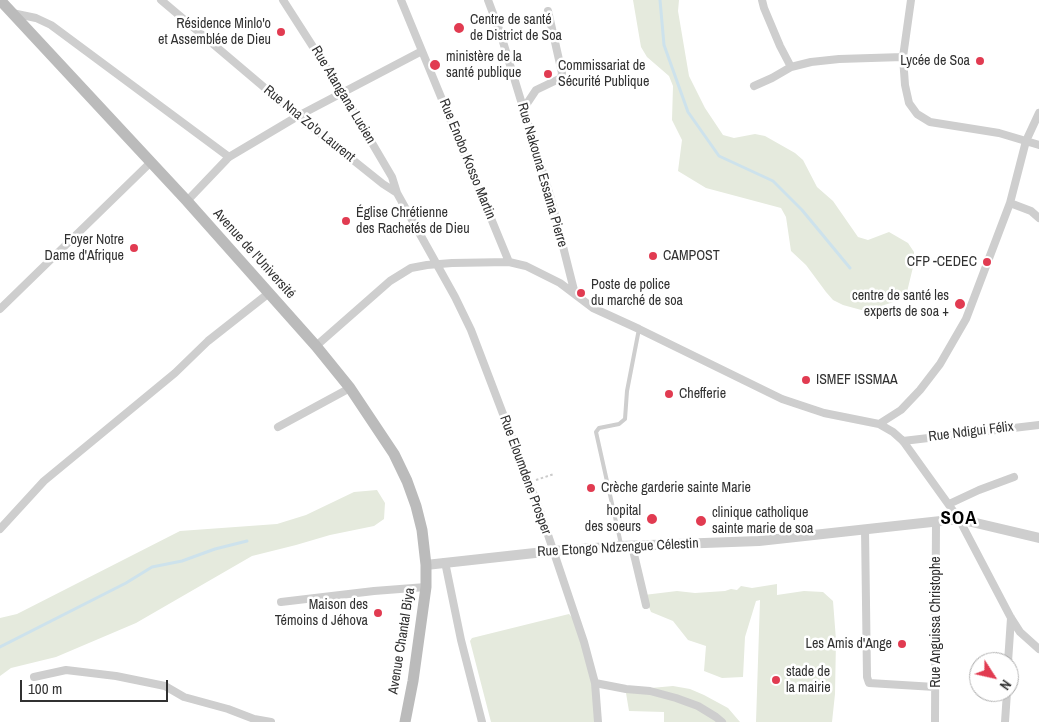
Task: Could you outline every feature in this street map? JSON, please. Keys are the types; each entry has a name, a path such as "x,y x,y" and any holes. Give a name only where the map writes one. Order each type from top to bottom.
{"main road":[{"name":"Avenue de l'Université","path":"0,0 187,201 316,346 350,388 394,454 407,481 422,530 426,565"},
{"name":"Avenue Chantal Biya","path":"405,722 413,682 426,587 426,565"}],"street":[{"name":"Rue Nna Zo'o Laurent","path":"160,0 298,116 397,193 437,264"},
{"name":"Rue Atangana Lucien","path":"283,0 342,92 392,177 397,193"},
{"name":"Rue Enobo Kosso Martin","path":"401,0 509,262"},
{"name":"Rue Nakouna Essama Pierre","path":"488,0 524,108 551,199 575,294"},
{"path":"762,0 780,46 791,67"},
{"path":"911,0 903,57 907,94 909,102 917,114 930,122 999,133 1039,145"},
{"path":"524,108 536,90 561,78 562,73 548,11"},
{"path":"11,13 36,18 51,25 230,157"},
{"path":"187,201 230,157 298,116 422,51"},
{"path":"754,86 791,67 811,62 903,57"},
{"path":"879,424 901,410 920,390 940,364 966,319 1010,203 1026,141 1039,113"},
{"path":"0,309 151,162"},
{"path":"1010,203 1031,211 1039,218"},
{"path":"316,346 390,280 411,268 437,264 509,262 543,273 593,308 782,399 824,413 879,424 903,441 959,519 1020,632 1039,649"},
{"name":"Rue Eloumdene Prosper","path":"437,264 470,330 553,551 580,629 595,683 598,722"},
{"path":"0,529 44,481 175,373 208,341 269,293"},
{"path":"278,428 350,388"},
{"name":"Rue Ndigui Félix","path":"903,441 1039,425"},
{"path":"949,504 1014,477"},
{"name":"Rue Etongo Ndzengue Célestin","path":"426,565 553,551 759,541 959,519 1039,538"},
{"name":"Rue Anguissa Christophe","path":"935,722 936,521"},
{"path":"866,529 867,677 869,683 935,687"},
{"path":"627,546 646,605"},
{"path":"445,562 461,640 482,722"},
{"path":"281,602 426,587"},
{"path":"1009,652 1011,618"},
{"path":"34,677 66,670 116,676 165,686 184,697 228,709 254,721 271,722"},
{"path":"595,683 650,691 676,698 698,706 722,722"},
{"path":"1005,722 1006,702"}],"lane":[{"path":"627,546 596,432 599,428 619,424 625,419 627,391 639,329"}],"path":[{"path":"529,483 554,474"}],"shaded area":[{"path":"633,0 679,0 678,11 689,76 705,108 723,135 734,138 755,134 765,136 795,153 803,160 817,187 833,201 858,237 868,240 889,232 908,243 914,252 914,263 906,296 897,301 865,311 833,300 806,265 791,251 786,217 781,208 706,188 678,171 682,140 672,120 673,86 669,76 647,57 641,47"},
{"path":"377,490 385,503 384,519 374,526 330,535 252,556 136,623 56,657 11,668 0,676 0,618 17,614 180,531 277,524 306,515 354,492"},
{"path":"777,584 777,595 804,591 823,592 833,601 836,640 835,694 832,722 756,722 760,600 756,601 745,637 743,677 722,678 704,671 706,646 688,640 673,621 651,612 644,595 677,591 695,593 725,591 737,590 741,586 752,588"},
{"path":"569,614 581,627 601,722 491,722 470,641 472,638"},
{"path":"673,686 690,689 704,695 728,708 740,722 664,722 664,712 629,711 626,693 640,689"}],"waterway":[{"path":"660,0 664,45 688,112 719,156 773,181 802,210 850,268"},
{"path":"0,647 126,583 152,567 182,561 215,549 247,541"}],"place":[{"name":"Centre de santé de District de Soa","path":"459,28"},
{"name":"Résidence Minlo'o et Assemblée de Dieu","path":"281,32"},
{"name":"Lycée de Soa","path":"980,61"},
{"name":"ministère de la santé publique","path":"435,65"},
{"name":"Commissariat de Sécurité Publique","path":"548,74"},
{"name":"Église Chrétienne des Rachetés de Dieu","path":"346,221"},
{"name":"Foyer Notre Dame d'Afrique","path":"134,248"},
{"name":"CAMPOST","path":"653,256"},
{"name":"CFP -CEDEC","path":"987,262"},
{"name":"Poste de police du marché de soa","path":"581,293"},
{"name":"centre de santé les experts de soa +","path":"960,304"},
{"name":"ISMEF ISSMAA","path":"806,380"},
{"name":"Chefferie","path":"669,394"},
{"name":"Crèche garderie sainte Marie","path":"591,488"},
{"name":"hopital des soeurs","path":"652,519"},
{"name":"clinique catholique sainte marie de soa","path":"701,521"},
{"name":"Maison des Témoins d Jéhova","path":"378,613"},
{"name":"Les Amis d'Ange","path":"902,644"},
{"name":"stade de la mairie","path":"776,680"}],"district":[{"name":"SOA","path":"959,519"}]}
